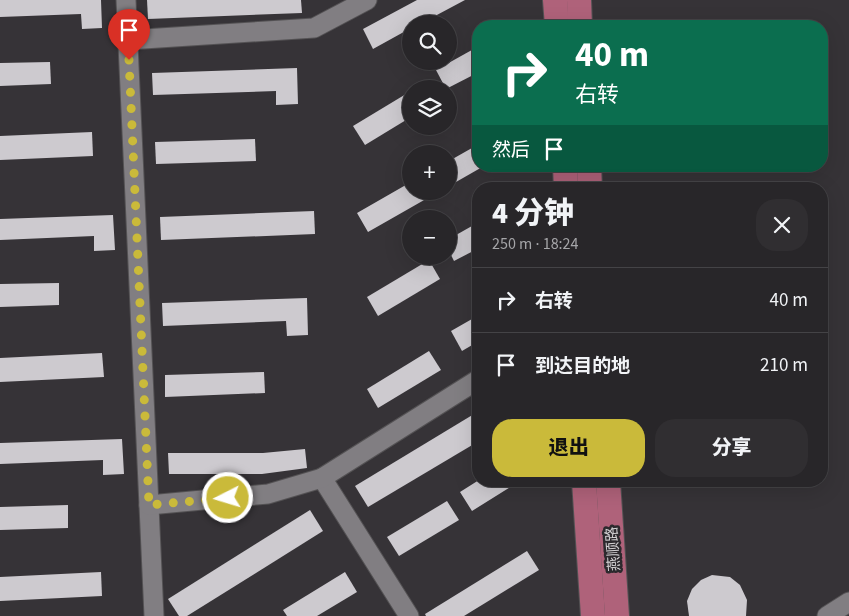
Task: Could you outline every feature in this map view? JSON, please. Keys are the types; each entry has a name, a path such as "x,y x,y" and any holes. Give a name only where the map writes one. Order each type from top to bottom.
{"main road":[{"path":"555,0 557,20"},
{"path":"579,0 580,20"},
{"name":"燕顺路","path":"584,487 593,616"},
{"name":"燕顺路","path":"608,487 617,616"}],"street":[{"path":"126,0 154,616"},
{"path":"128,40 314,28 368,0"},
{"path":"149,505 268,494 322,478 472,383"},
{"path":"322,478 409,616"},
{"path":"827,616 849,602"}],"building":[{"path":"0,0 101,0 102,28 82,29 81,14 0,17"},
{"path":"147,0 301,0 302,13 148,19"},
{"path":"417,0 465,0 437,15 402,15 402,33 373,49 363,29"},
{"path":"472,50 472,76 457,83 457,80 441,80 436,70 457,70 457,58"},
{"path":"50,62 51,84 0,86 0,63"},
{"path":"297,68 298,104 276,105 276,91 153,95 152,73"},
{"path":"402,96 402,122 365,145 353,126"},
{"path":"92,132 93,156 0,160 0,136"},
{"path":"255,139 256,161 156,164 155,142"},
{"path":"472,148 472,172 457,181 457,156"},
{"path":"402,187 402,200 424,200 407,210 402,210 402,213 368,232 357,213"},
{"path":"314,211 315,234 161,240 160,217"},
{"path":"113,215 115,250 94,251 94,236 0,240 0,219"},
{"path":"472,226 472,252 457,259 457,234"},
{"path":"421,265 432,265 440,279 378,316 367,297"},
{"path":"59,283 59,305 0,307 0,284"},
{"path":"307,298 308,335 287,336 286,321 163,326 162,303"},
{"path":"472,319 472,345 462,351 451,331"},
{"path":"429,351 441,370 378,408 367,389"},
{"path":"102,353 104,377 0,382 0,358"},
{"path":"264,372 265,393 165,397 165,375"},
{"path":"472,415 472,445 368,507 355,486"},
{"path":"122,439 124,474 103,475 103,460 0,464 0,443"},
{"path":"305,449 307,468 262,474 169,474 168,453 263,453"},
{"path":"472,484 472,487 510,487 472,511 460,492"},
{"path":"447,501 459,520 399,556 387,537"},
{"path":"68,505 68,528 0,530 0,507"},
{"path":"310,510 323,531 187,616 179,616 168,599"},
{"path":"527,551 539,570 464,616 426,616 425,614"},
{"path":"101,572 102,596 0,601 0,577"},
{"path":"345,572 357,592 317,616 287,616 283,610"},
{"path":"712,575 730,577 740,585 747,600 746,616 689,616 687,601 692,589 701,580"}],"route":[{"path":"129,60 149,505 228,498"}]}
